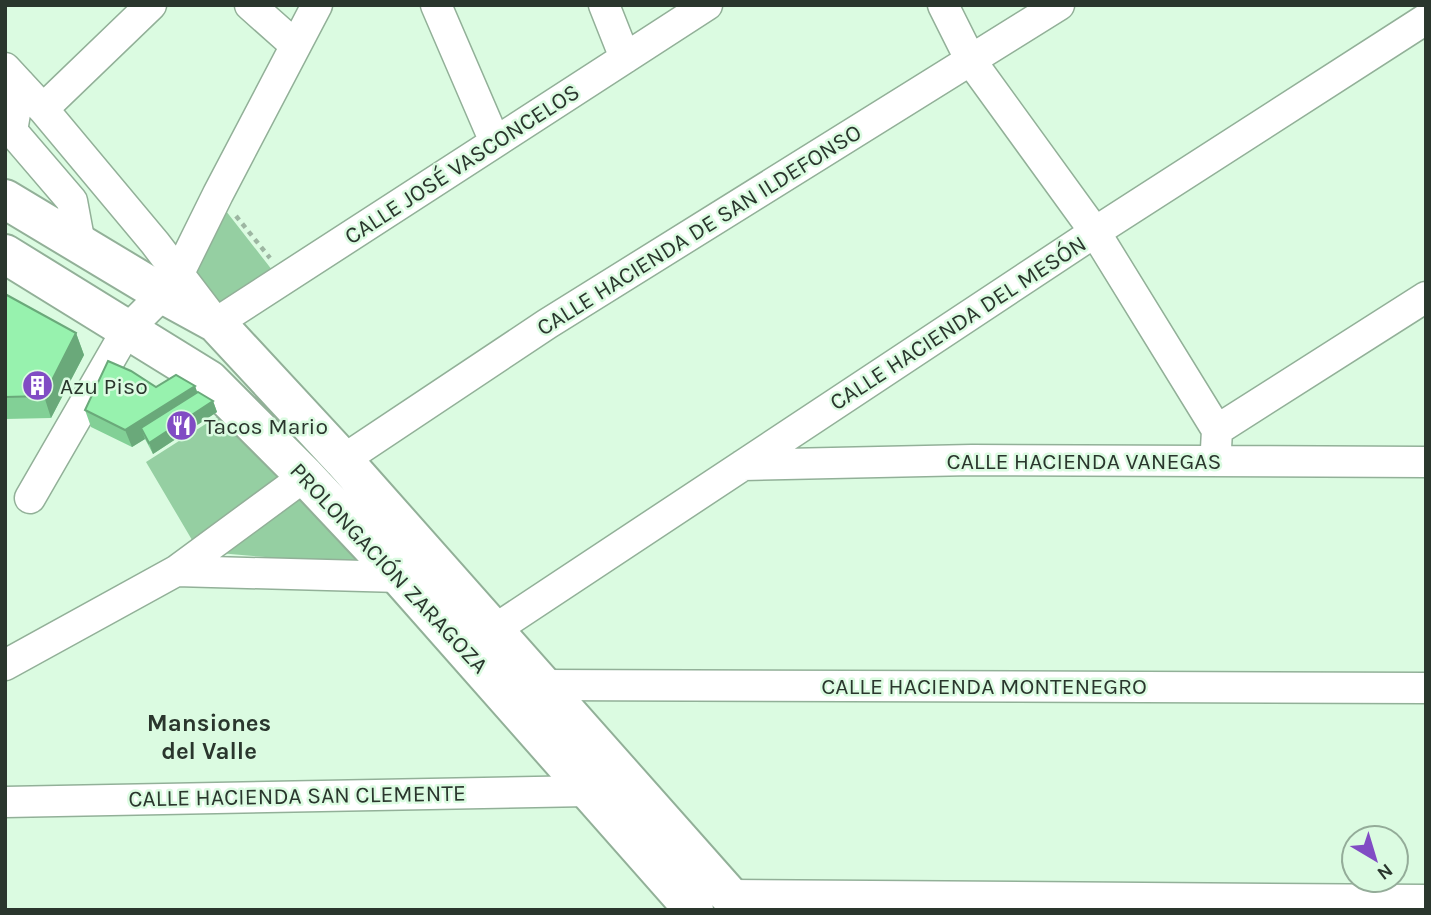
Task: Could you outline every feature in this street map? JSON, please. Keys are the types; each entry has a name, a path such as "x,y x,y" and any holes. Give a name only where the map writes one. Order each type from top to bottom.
{"main road":[{"name":"PROLONGACIÓN ZARAGOZA","path":"5,199 80,243 171,284 216,323 343,460 735,903"},
{"name":"PROLONGACIÓN ZARAGOZA","path":"5,254 209,380 305,476 400,578 694,910"},
{"path":"5,264 53,284"}],"street":[{"path":"43,109 151,5"},
{"path":"250,5 295,45"},
{"path":"30,498 127,330 171,284 317,5"},
{"path":"436,5 495,142"},
{"path":"604,5 625,58"},
{"name":"CALLE JOSÉ VASCONCELOS","path":"216,323 707,5"},
{"path":"943,5 971,61 1095,232 1217,430 1216,460"},
{"name":"CALLE HACIENDA DE SAN ILDEFONSO","path":"343,460 547,324 1059,5"},
{"name":"CALLE HACIENDA DEL MESÓN","path":"494,630 1095,232 1426,19"},
{"path":"13,76 12,131 72,201 80,243"},
{"name":"PROLONGACIÓN ZARAGOZA","path":"13,76 43,109 171,284"},
{"path":"1217,430 1426,297"},
{"name":"CALLE HACIENDA VANEGAS","path":"743,465 972,460 1426,462"},
{"path":"5,665 176,570 305,476"},
{"path":"176,570 400,578"},
{"name":"CALLE HACIENDA MONTENEGRO","path":"543,685 1426,688"},
{"name":"CALLE HACIENDA SAN CLEMENTE","path":"5,802 589,791"},
{"path":"735,903 1426,901"}],"path":[{"path":"218,194 286,277"}],"green space":[{"path":"219,202 276,275 219,313 187,274"},
{"path":"226,411 289,474 195,545 146,462"},
{"path":"304,487 379,567 219,553"}],"building":[{"name":"Azu Piso","path":"5,294 76,333 44,396 5,397"},
{"path":"108,361 131,371 156,387 176,375 195,386 125,430 85,410"},
{"path":"198,392 213,401 149,443 141,428"}],"place":[{"name":"Azu Piso","path":"37,386"},
{"name":"Tacos Mario","path":"181,426"}],"district":[{"name":"Mansiones del Valle","path":"209,737"}]}
